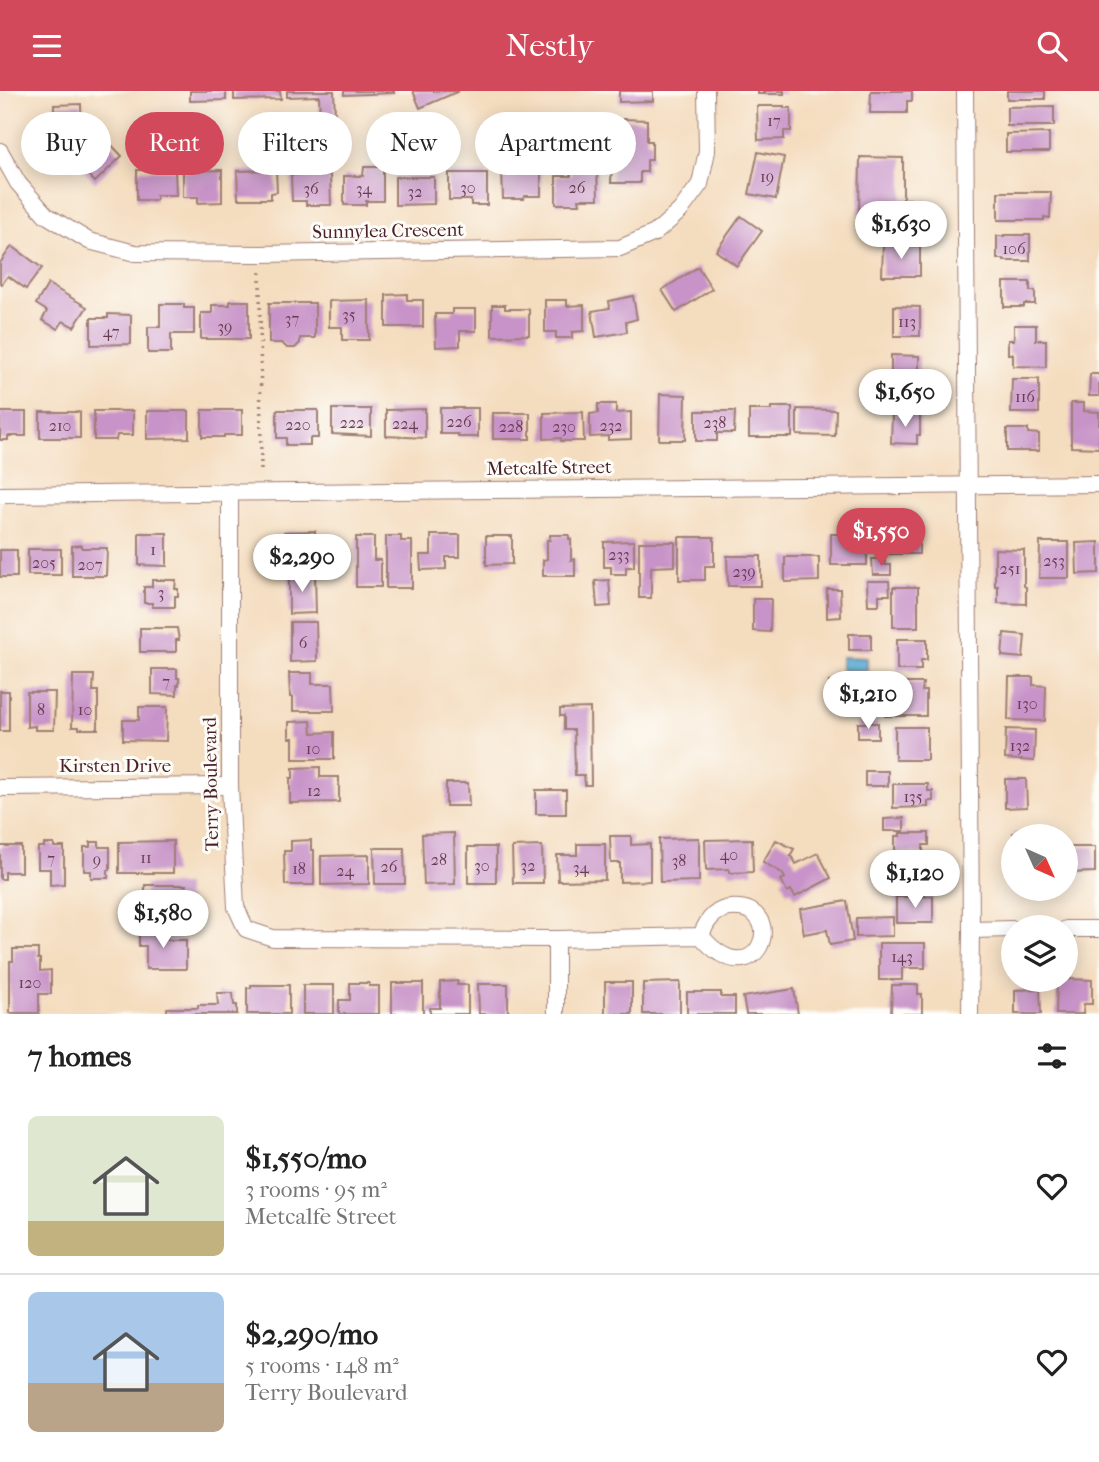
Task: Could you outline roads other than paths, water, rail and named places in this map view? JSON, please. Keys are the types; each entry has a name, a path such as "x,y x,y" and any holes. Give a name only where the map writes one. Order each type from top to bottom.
{"street":[{"name":"Sunnylea Crescent","path":"0,151 18,183 47,215 89,241 135,253 260,254 620,248 655,233 680,211 699,184 707,151 706,91"},
{"path":"965,91 970,1014"},
{"name":"Metcalfe Street","path":"0,495 1099,484"},
{"name":"Terry Boulevard","path":"230,492 230,786 236,907 246,929 273,938 556,939 701,936"},
{"name":"Kirsten Drive","path":"0,788 230,786"},
{"path":"971,930 1001,929"},
{"path":"1078,929 1099,929"},
{"path":"556,939 556,1014"}],"water":[{"path":"841,657 867,658 867,670 841,670"}]}
